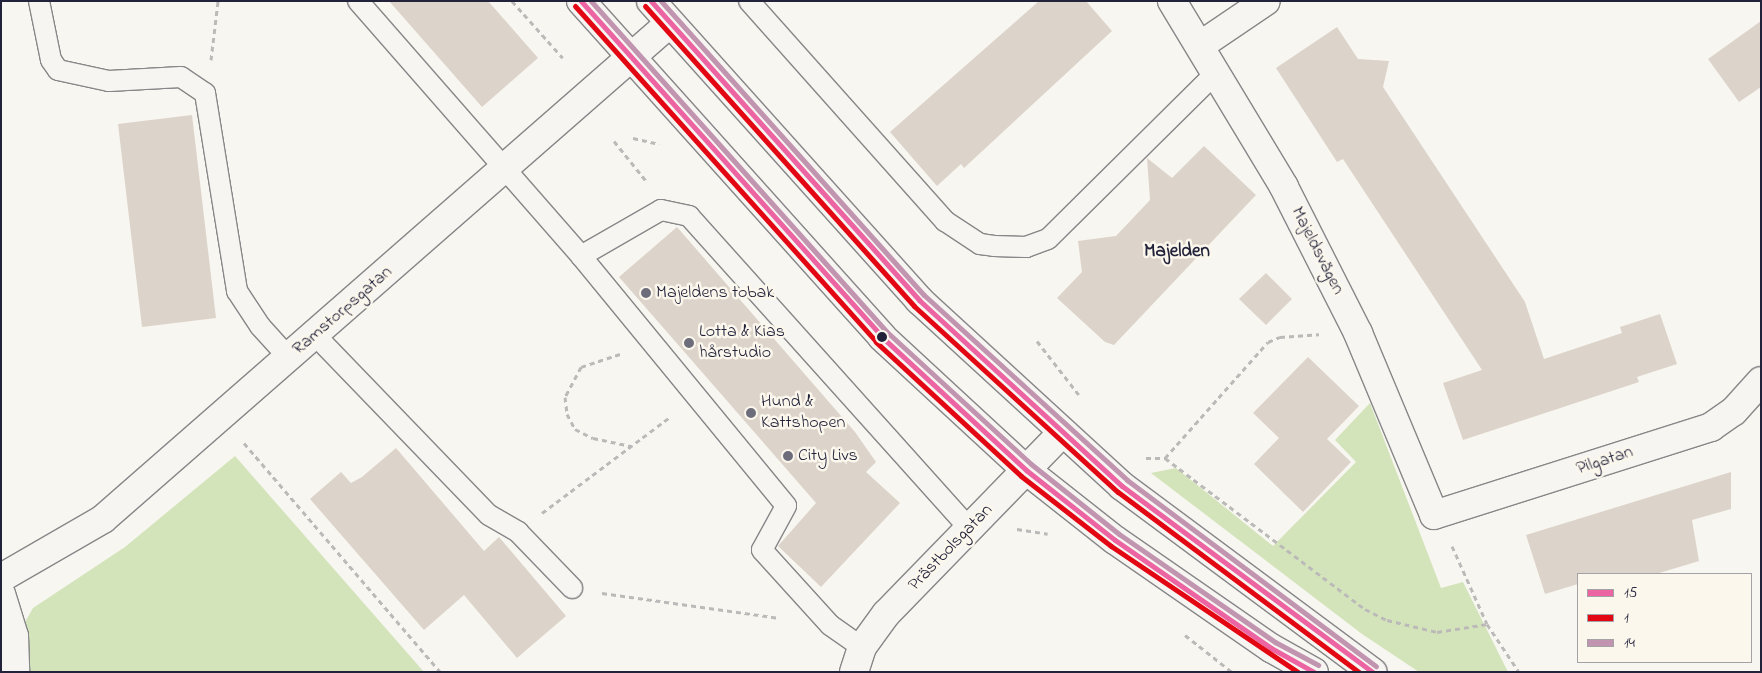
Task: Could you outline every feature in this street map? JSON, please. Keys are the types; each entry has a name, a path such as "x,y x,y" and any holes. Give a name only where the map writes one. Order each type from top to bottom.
{"street":[{"path":"581,1 882,337 1026,470 1123,545 1272,648 1314,672"},
{"path":"652,1 919,300 1122,486 1372,672"},
{"name":"Majeldsvägen","path":"1172,1 1201,45 1284,187 1358,333 1434,515"},
{"path":"1201,45 1266,1"},
{"name":"Ramstorpsgatan","path":"1,578 103,519 290,358 670,23"},
{"name":"Pilgatan","path":"1434,515 1711,427 1734,411 1761,381"},
{"name":"Prästbolsgatan","path":"858,659 886,614 1062,433"},
{"path":"1,594 14,636 15,672"}],"lane":[{"path":"39,1 51,60 58,70 109,81 180,78 200,87 210,107 216,136 237,291 260,326 290,358"},
{"path":"358,1 581,256 786,506 762,550 858,659"},
{"path":"749,1 945,221 980,244 1026,247 1048,239 1217,72"},
{"path":"581,256 662,210 689,216 970,528"},
{"path":"315,335 489,515 518,532 572,588"}],"path":[{"path":"200,87 211,62 218,1"},
{"path":"512,1 563,58"},
{"path":"614,141 647,182 662,210"},
{"path":"1164,458 1268,342 1298,334 1358,333"},
{"path":"632,446 593,438 575,429 566,406 570,382 581,367 611,356 665,357"},
{"path":"518,532 697,397"},
{"path":"221,416 440,672"},
{"path":"1144,458 1164,458 1365,609 1387,620 1437,632 1487,624"},
{"path":"1434,515 1464,566 1487,624 1519,672"},
{"path":"572,588 830,625"}],"green space":[{"path":"1370,403 1441,588 1463,582 1508,672 1419,672 1362,634 1151,473 1176,468 1273,546 1356,462 1335,440"},
{"path":"235,456 424,672 30,672 25,622 33,608 125,547"}],"building":[{"path":"389,1 488,1 538,58 482,107"},
{"path":"1039,1 1086,1 1112,31 964,168 961,164 937,186 890,132"},
{"path":"1761,21 1761,87 1739,102 1708,59"},
{"path":"1337,27 1358,59 1389,61 1383,87 1525,302 1544,359 1622,333 1620,327 1660,314 1677,364 1637,377 1639,382 1463,440 1443,383 1482,370 1343,159 1337,162 1276,68"},
{"path":"192,115 216,318 142,327 118,124"},
{"path":"1204,146 1256,195 1114,345 1105,342 1057,298 1082,272 1078,241 1116,236 1150,200 1147,158 1172,178"},
{"path":"677,227 855,432 876,462 866,472 900,503 821,587 778,546 816,503 619,277"},
{"path":"1266,273 1292,299 1266,325 1239,299"},
{"path":"1308,357 1359,406 1327,439 1351,462 1303,512 1254,464 1279,438 1253,413"},
{"path":"396,448 484,551 499,537 566,616 517,658 464,595 424,630 310,499 341,472 351,483 362,477"},
{"path":"1731,472 1731,509 1692,520 1699,561 1659,573 1577,573 1577,584 1545,594 1526,535"}],"transit line":[{"name":"15","path":"581,1 882,337 1026,470 1115,540 1271,648 1314,672"},
{"name":"14","path":"591,1 887,332 1031,464 1119,534 1275,642 1318,665"},
{"name":"15","path":"651,1 919,300 1122,486 1372,672"},
{"name":"14","path":"661,1 924,295 1127,480 1376,666"},
{"name":"1","path":"575,6 876,342 1021,476 1111,546 1298,672"},
{"name":"1","path":"645,6 914,306 1118,492 1359,672"}],"place":[{"name":"Majeldens tobak","path":"646,293"},
{"name":"Lotta & Kias hårstudio","path":"689,343"},
{"name":"Hund & Kattshopen","path":"751,413"},
{"name":"City Livs","path":"788,456"}],"district":[{"name":"Majelden","path":"1177,252"}]}
